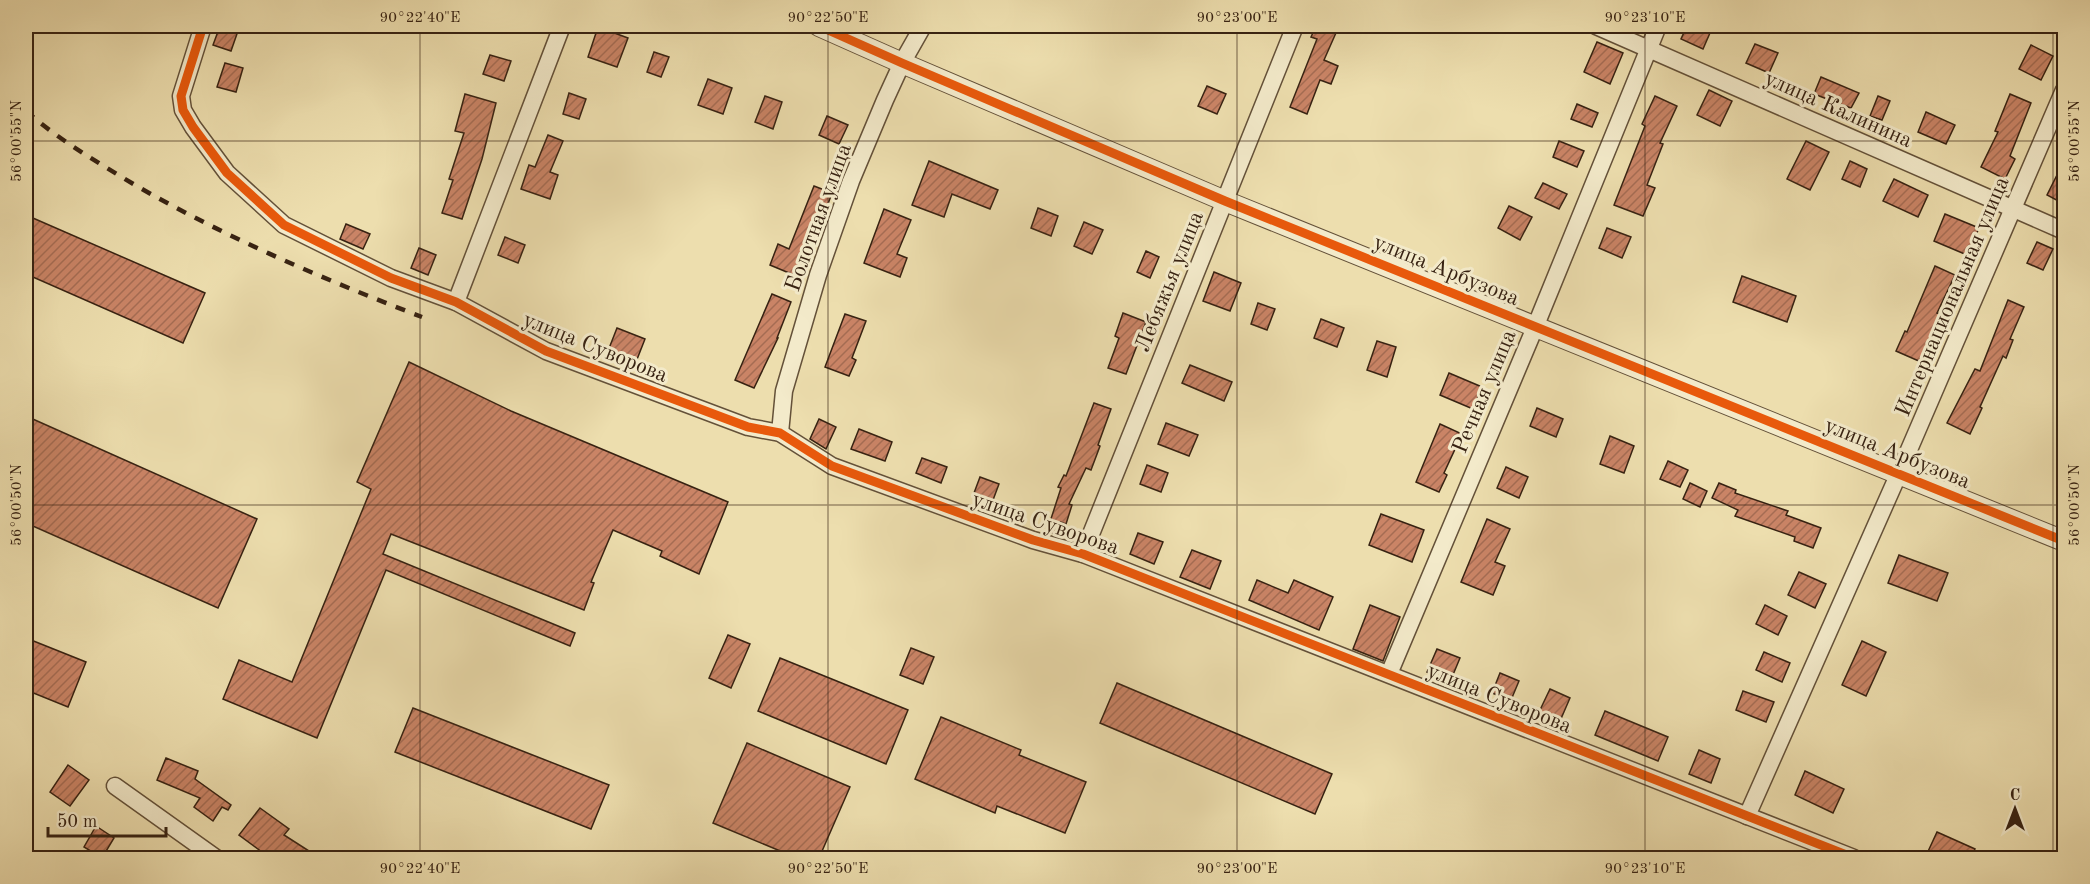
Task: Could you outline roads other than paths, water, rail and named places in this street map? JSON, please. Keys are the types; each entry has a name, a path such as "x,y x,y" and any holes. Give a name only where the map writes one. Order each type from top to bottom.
{"street":[{"name":"улица Суворова","path":"203,26 181,96 183,110 227,173 284,225 391,278 456,302 546,351 748,427 780,433 832,466 1033,540 1083,554 1854,858"},
{"path":"456,302 562,26"},
{"name":"улица Арбузова","path":"819,26 1225,201 1536,325 2064,541"},
{"name":"Болотная улица","path":"780,433 784,391 818,275 852,181 902,63 923,26"},
{"name":"Лебяжья улица","path":"1083,554 1295,26"},
{"name":"улица Калинина","path":"1596,26 2064,231"},
{"name":"Речная улица","path":"1389,674 1536,325 1658,26"},
{"name":"Интернациональная улица","path":"1747,816 1899,473 2064,90"},
{"path":"115,786 216,858"}],"railway":[{"path":"26,111 52,132 93,159 205,223 312,273 422,317"}]}
